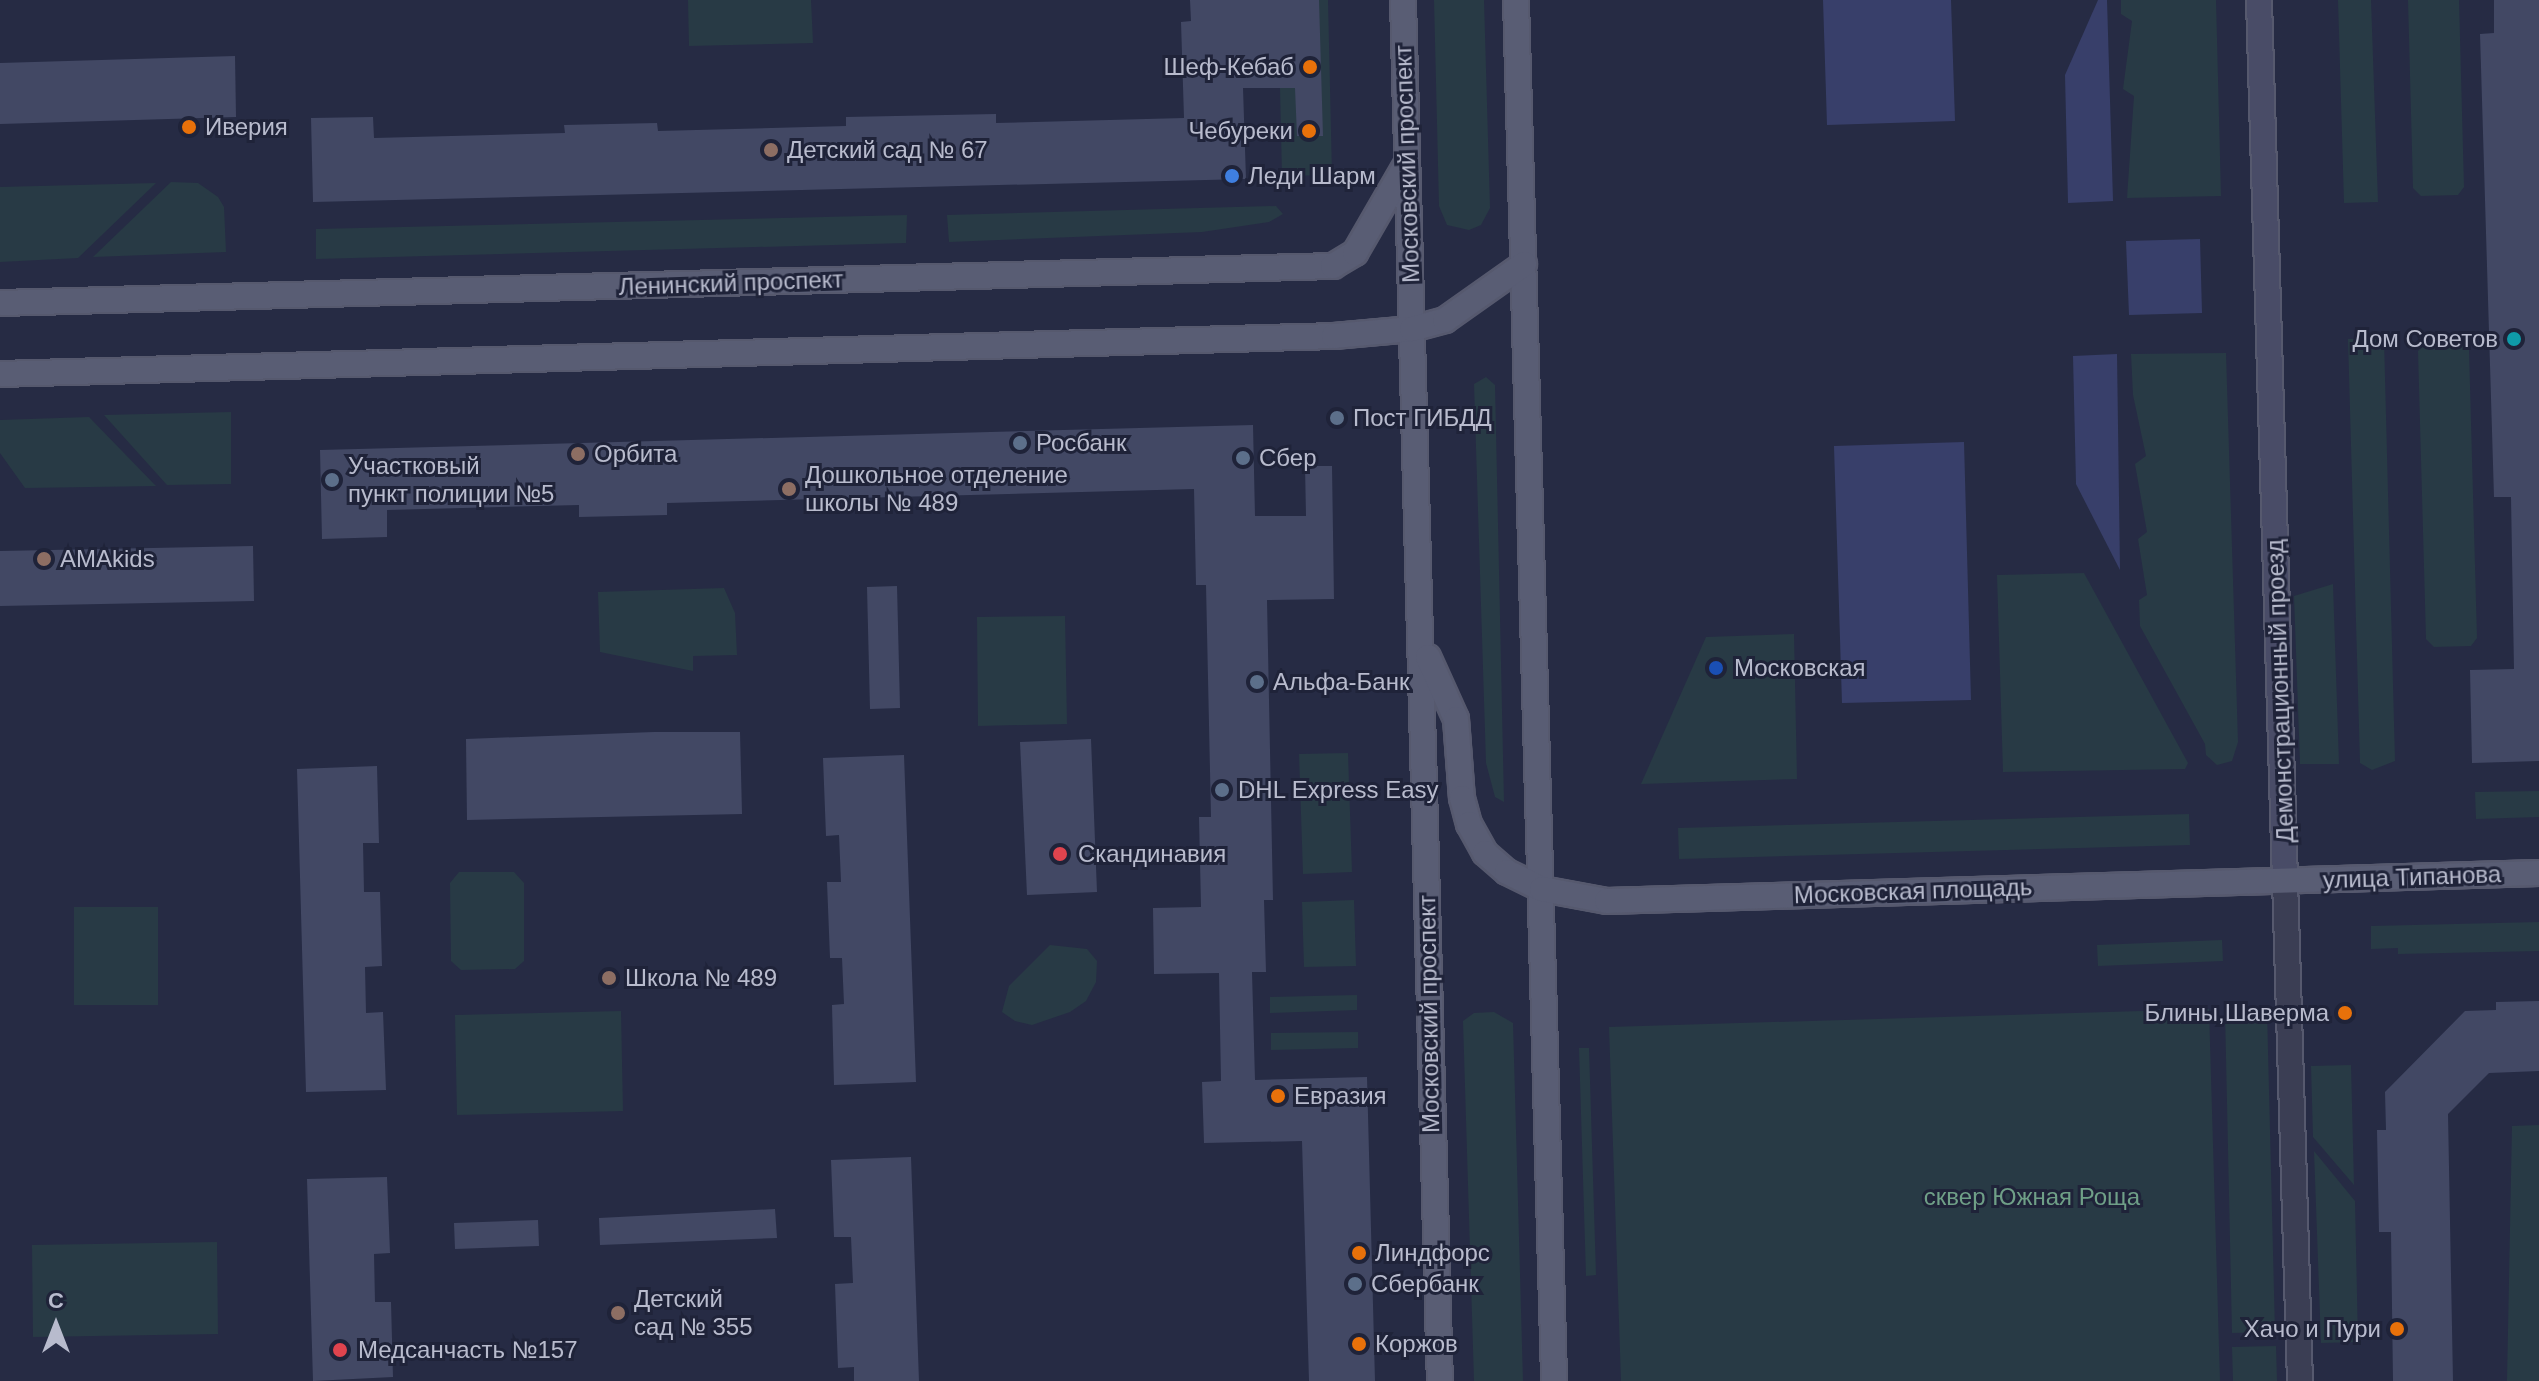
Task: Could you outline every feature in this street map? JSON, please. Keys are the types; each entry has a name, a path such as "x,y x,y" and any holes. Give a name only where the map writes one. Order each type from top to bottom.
{"main road":[{"name":"Московский проспект","path":"1403,0 1424,647 1440,1381"},
{"path":"1516,0 1554,1381"},
{"name":"Ленинский проспект","path":"0,303 1333,266 1355,253 1407,163"},
{"path":"0,374 1300,338 1412,329 1471,305 1524,264"},
{"name":"Московский проспект","path":"1424,647 1456,719 1462,798 1469,824 1485,853 1507,872 1542,889"},
{"name":"улица Типанова","path":"2285,880 2539,873"},
{"name":"Московская площадь","path":"1542,889 1607,901 2285,880"}],"street":[{"name":"Демонстрационный проезд","path":"2259,0 2300,1381"}],"green space":[{"path":"688,0 811,0 813,43 689,46"},
{"path":"1278,0 1328,0 1332,175 1282,176"},
{"path":"1434,0 1484,0 1490,208 1481,225 1469,230 1447,225 1439,206"},
{"path":"2121,0 2216,0 2221,196 2127,198 2134,96 2123,89 2132,21 2121,14"},
{"path":"2338,0 2371,0 2378,202 2344,203"},
{"path":"2408,0 2459,0 2464,187 2458,195 2421,196 2413,188"},
{"path":"171,182 198,183 218,197 224,207 226,252 93,257"},
{"path":"156,183 78,258 0,262 0,187"},
{"path":"1276,206 1283,214 1269,222 1202,232 949,242 947,215"},
{"path":"907,215 906,243 316,259 316,229"},
{"path":"2348,339 2384,339 2395,761 2372,770 2360,763"},
{"path":"2463,343 2469,350 2477,638 2471,646 2434,647 2426,639 2418,351 2426,344"},
{"path":"2226,353 2238,742 2232,761 2217,765 2206,755 2205,744 2140,626 2139,600 2147,595 2138,539 2147,532 2135,464 2146,456 2133,395 2131,354"},
{"path":"1486,377 1495,385 1504,802 1495,797 1486,763 1474,384"},
{"path":"231,412 231,484 167,485 104,415"},
{"path":"89,417 156,486 25,488 0,453 0,420"},
{"path":"2084,573 2188,763 2185,769 2003,772 1997,575"},
{"path":"2333,584 2339,764 2300,764 2294,596"},
{"path":"724,588 735,613 737,655 693,656 693,671 600,652 598,592"},
{"path":"1065,616 1067,724 978,726 977,617"},
{"path":"1794,634 1797,779 1641,784 1706,637"},
{"path":"1348,753 1352,872 1303,874 1299,754"},
{"path":"2539,791 2539,817 2476,819 2475,792"},
{"path":"2189,814 2190,845 1679,859 1678,828"},
{"path":"459,872 514,872 524,883 524,961 515,969 461,970 451,961 450,883"},
{"path":"1354,900 1356,966 1304,967 1302,902"},
{"path":"74,907 158,907 158,1005 74,1005"},
{"path":"2539,922 2539,951 2398,954 2398,948 2371,949 2371,926"},
{"path":"2222,940 2223,961 2098,966 2097,945"},
{"path":"1050,945 1087,949 1097,961 1096,982 1086,1001 1070,1012 1032,1025 1015,1021 1002,1012 1009,986"},
{"path":"1357,995 1357,1010 1270,1013 1270,997"},
{"name":"сквер Южная Роща","path":"2209,1009 2220,1381 1621,1381 1609,1027"},
{"path":"2267,1010 2275,1332 2232,1333 2225,1011"},
{"path":"621,1011 623,1111 457,1115 455,1015"},
{"path":"1494,1012 1513,1023 1523,1381 1474,1381 1463,1021 1474,1013"},
{"path":"1358,1032 1358,1048 1271,1050 1271,1033"},
{"path":"1579,1048 1589,1048 1596,1275 1586,1276"},
{"path":"2351,1065 2354,1185 2313,1137 2311,1066"},
{"path":"2539,1125 2539,1381 2507,1381 2512,1126"},
{"path":"2314,1151 2355,1201 2358,1342 2321,1343"},
{"path":"217,1242 218,1334 33,1337 32,1245"},
{"path":"2276,1346 2277,1381 2233,1381 2232,1347"}],"water":[{"path":"1823,0 1951,0 1955,121 1827,125"},
{"path":"2098,0 2107,0 2113,201 2068,203 2065,75"},
{"path":"2200,239 2202,313 2129,315 2126,241"},
{"path":"2117,354 2120,570 2076,484 2073,356"},
{"path":"1964,442 1971,700 1842,703 1834,446"}],"building":[{"path":"1190,0 1319,0 1323,136 1297,136 1295,88 1243,88 1246,179 313,202 311,118 373,117 374,138 565,133 564,125 657,123 658,131 846,126 846,117 996,114 996,123 1184,118 1181,22 1191,21"},
{"name":"Дом Советов","path":"2494,0 2539,0 2539,761 2472,763 2470,670 2514,669 2511,497 2494,497 2480,34 2494,33"},
{"path":"235,56 236,117 0,124 0,63"},
{"path":"1253,425 1255,516 1306,516 1305,466 1332,466 1334,599 1267,600 1273,900 1264,900 1266,972 1252,972 1255,1080 1367,1077 1375,1381 1309,1381 1302,1141 1204,1143 1202,1082 1221,1081 1219,973 1154,974 1153,908 1201,907 1199,817 1211,817 1206,585 1196,585 1194,489 667,503 667,515 579,517 579,505 387,510 387,537 322,539 320,450"},
{"path":"253,546 254,601 0,606 0,551"},
{"path":"897,586 900,708 870,709 867,587"},
{"path":"740,732 742,814 467,820 466,739"},
{"name":"Скандинавия","path":"1091,739 1097,892 1027,895 1020,742"},
{"path":"904,755 916,1082 834,1085 832,1005 844,1004 842,958 830,958 827,882 841,882 839,835 826,836 823,758"},
{"path":"377,766 379,843 363,843 364,892 380,892 382,966 365,967 366,1013 383,1012 386,1090 306,1092 297,769"},
{"path":"2539,1001 2539,1071 2489,1073 2448,1114 2453,1381 2393,1381 2391,1232 2379,1232 2377,1130 2386,1130 2385,1092 2465,1011 2496,1010 2496,1002"},
{"path":"911,1157 919,1381 854,1381 854,1367 838,1368 835,1284 853,1283 851,1237 834,1237 831,1160"},
{"path":"387,1177 390,1253 374,1254 375,1302 391,1302 393,1377 313,1381 307,1179"},
{"path":"775,1209 777,1238 600,1245 599,1218"},
{"path":"538,1220 539,1246 455,1249 454,1223"}],"place":[{"name":"Шеф-Кебаб","path":"1310,67"},
{"name":"Иверия","path":"189,127"},
{"name":"Чебуреки","path":"1309,131"},
{"name":"Детский сад № 67","path":"771,150"},
{"name":"Леди Шарм","path":"1232,176"},
{"name":"Дом Советов","path":"2514,339"},
{"name":"Пост ГИБДД","path":"1337,418"},
{"name":"Росбанк","path":"1020,443"},
{"name":"Орбита","path":"578,454"},
{"name":"Сбер","path":"1243,458"},
{"name":"Участковый пункт полиции №5","path":"332,480"},
{"name":"Дошкольное отделение школы № 489","path":"789,489"},
{"name":"AMAkids","path":"44,559"},
{"name":"Московская","path":"1716,668"},
{"name":"Альфа-Банк","path":"1257,682"},
{"name":"DHL Express Easy","path":"1222,790"},
{"name":"Скандинавия","path":"1060,854"},
{"name":"Школа № 489","path":"609,978"},
{"name":"Блины,Шаверма","path":"2345,1013"},
{"name":"Евразия","path":"1278,1096"},
{"name":"Линдфорс","path":"1359,1253"},
{"name":"Сбербанк","path":"1355,1284"},
{"name":"Детский сад № 355","path":"618,1313"},
{"name":"Хачо и Пури","path":"2397,1329"},
{"name":"Коржов","path":"1359,1344"},
{"name":"Медсанчасть №157","path":"340,1350"}]}
